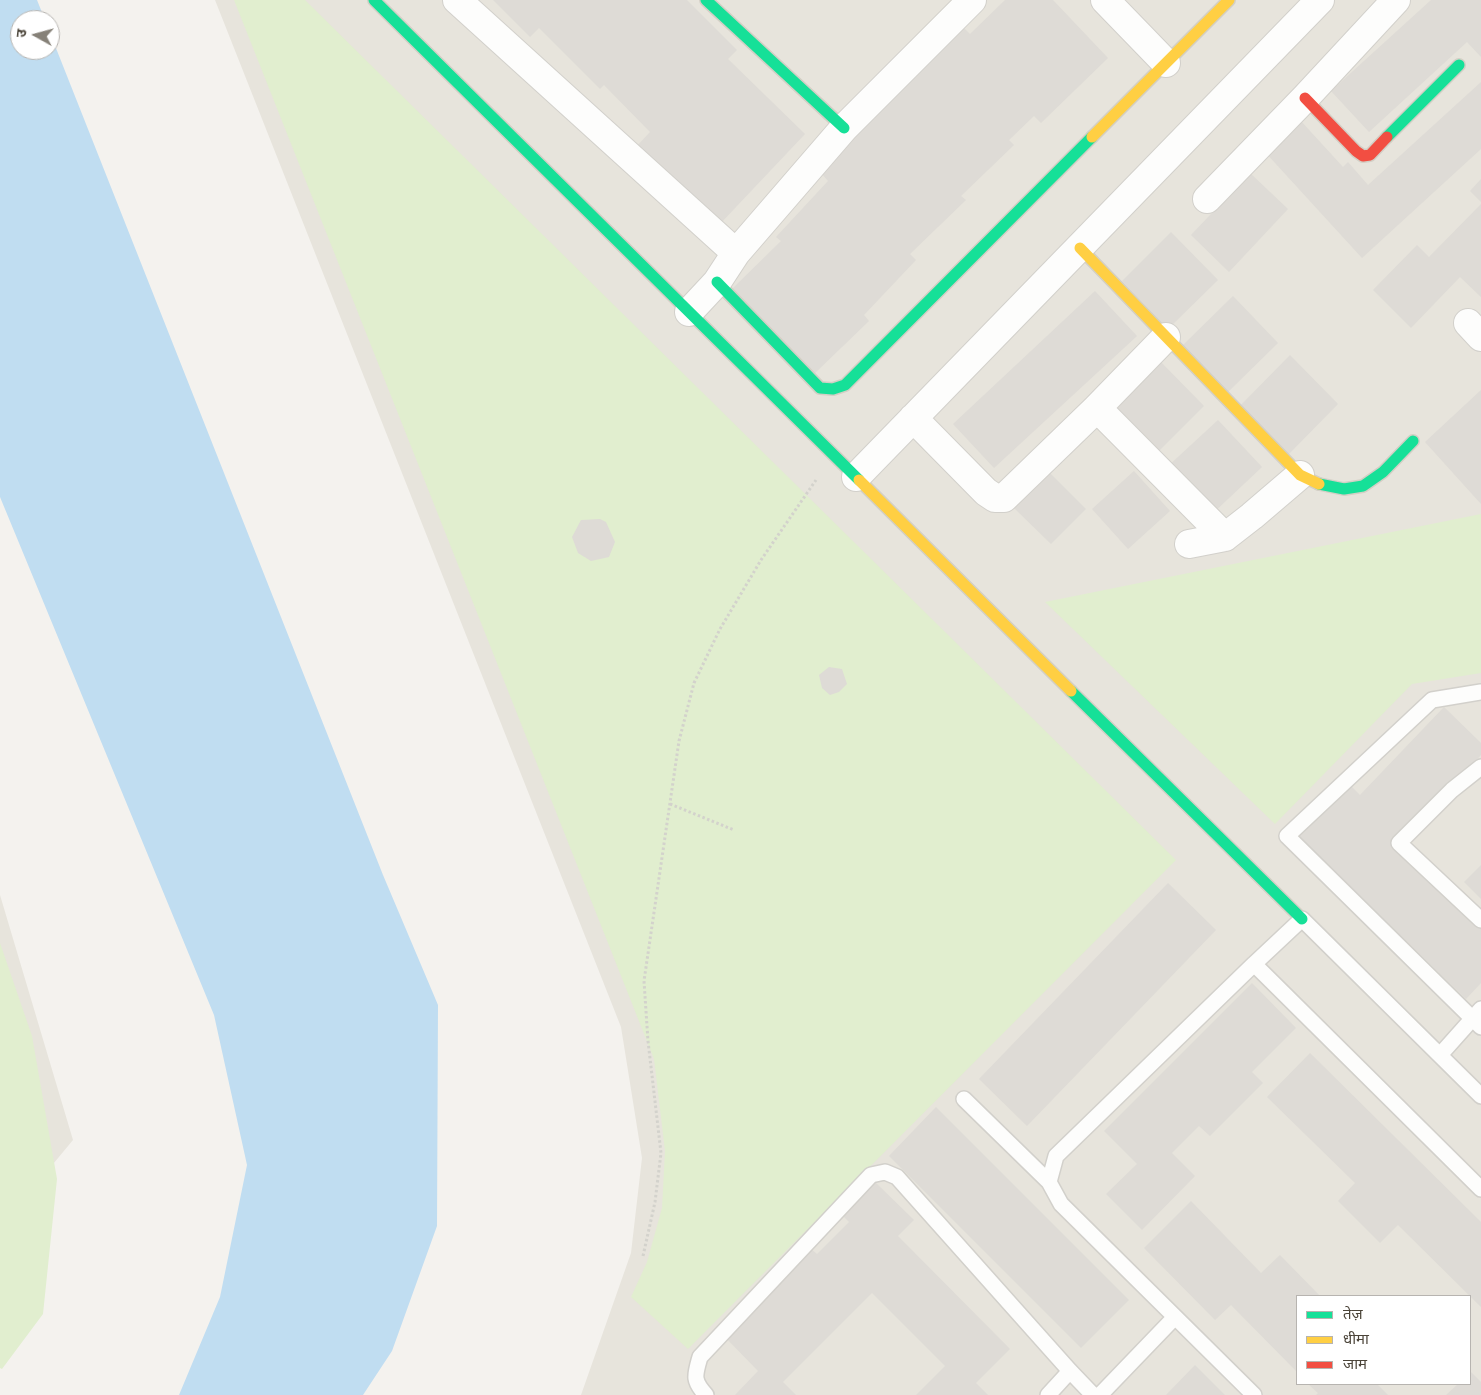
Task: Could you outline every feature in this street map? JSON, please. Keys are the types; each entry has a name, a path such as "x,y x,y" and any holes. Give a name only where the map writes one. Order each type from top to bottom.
{"street":[{"path":"374,0 1302,919"},
{"path":"457,0 736,253"},
{"path":"706,0 844,128"},
{"path":"689,312 717,282 736,253 844,128 972,0"},
{"path":"1105,0 1166,63"},
{"path":"717,282 820,388 833,389 845,385 1229,0"},
{"path":"856,477 1319,0"},
{"path":"1207,199 1305,98 1396,0"},
{"path":"1305,98 1356,151 1363,156 1370,155 1459,64"},
{"path":"1080,248 1300,475 1322,486 1344,489 1363,486 1382,472 1413,441"},
{"path":"913,418 986,492 995,498 1004,498 1097,408 1166,337"},
{"path":"1097,408 1225,537"},
{"path":"1189,544 1225,537 1300,475"}],"lane":[{"path":"1440,1055 1478,1018 1287,836 1432,700 1481,692"},
{"path":"1481,767 1452,790 1399,843 1481,920"},
{"path":"1049,1182 1056,1156 1302,919 1481,1096"},
{"path":"1254,964 1481,1189"},
{"path":"964,1099 1049,1182 1061,1204 1254,1395"},
{"path":"706,1395 700,1388 695,1375 700,1357 871,1175 885,1172 896,1177 1070,1372 1093,1395"},
{"path":"1100,1395 1175,1317"},
{"path":"1048,1395 1070,1372"}],"path":[{"path":"643,1256 655,1202 661,1153 648,1041 644,981 679,741 694,683 720,629 761,560 833,454"},
{"path":"670,804 734,830"}],"shaded area":[{"path":"215,0 1481,0 1481,1395 581,1395 631,1253 642,1158 621,1027"},
{"path":"0,895 73,1140 0,1228"}],"green space":[{"path":"234,0 305,0 1176,860 688,1349 631,1297 647,1262 662,1208 665,1151 654,1059"},
{"path":"1481,514 1481,673 1412,684 1275,824 1045,602"},
{"path":"0,943 32,1036 57,1179 43,1314 2,1369 0,1368"}],"water":[{"path":"0,0 37,0 41,10 10,10 10,60 60,60 60,58 383,875 438,1005 437,1226 392,1351 363,1395 179,1395 220,1297 247,1165 214,1015 0,497"}],"building":[{"path":"493,0 687,0 737,50 728,59 805,134 719,225 637,146 650,132 604,85 600,89 539,28 530,37"},
{"path":"1005,0 1053,0 1108,58 1041,123 1034,116 1009,140 1014,145 961,196 966,200 910,254 916,260 864,315 869,321 814,374 732,289 781,241 776,237 828,181 817,168 962,26 970,34"},
{"path":"1431,0 1481,0 1481,57 1467,42 1369,132 1331,91"},
{"path":"1481,82 1481,149 1362,258 1265,152 1300,120 1343,167 1348,162 1368,185"},
{"path":"1250,173 1288,209 1229,272 1191,235"},
{"path":"1481,179 1481,202 1470,191"},
{"path":"1481,204 1481,297 1460,277 1411,328 1373,290 1417,245 1429,257"},
{"path":"1171,232 1218,280 1168,329 1122,281"},
{"path":"1095,291 1137,336 994,468 953,424"},
{"path":"1233,296 1278,343 1228,392 1182,346"},
{"path":"1290,355 1338,404 1287,456 1238,408"},
{"path":"1157,358 1204,406 1152,458 1104,410"},
{"path":"1481,390 1481,504 1425,442"},
{"path":"1218,420 1262,467 1210,516 1166,468"},
{"path":"1134,471 1170,511 1128,549 1092,509"},
{"path":"1049,472 1086,509 1051,544 1014,508"},
{"path":"600,519 606,522 615,542 609,557 591,561 578,553 572,537 581,520"},
{"path":"829,667 842,669 847,684 839,692 830,695 822,688 819,675"},
{"path":"1444,707 1481,743 1481,755 1395,844 1481,928 1481,983 1466,999 1298,835 1348,783 1360,795"},
{"path":"1481,865 1481,899 1464,882"},
{"path":"1168,883 1216,930 1027,1126 979,1079"},
{"path":"1252,983 1296,1028 1252,1072 1263,1083 1210,1136 1199,1126 1172,1153 1195,1176 1142,1230 1106,1194 1137,1164 1104,1131"},
{"path":"1310,1053 1481,1222 1481,1307 1471,1295 1398,1225 1380,1243 1338,1201 1355,1183 1267,1097"},
{"path":"936,1107 1129,1300 1081,1348 889,1156"},
{"path":"874,1181 914,1220 898,1236 1010,1349 976,1383 988,1395 916,1395 945,1366 872,1293 783,1382 796,1395 735,1395 758,1371 725,1337 811,1249 817,1254 849,1222 841,1214"},
{"path":"1191,1201 1261,1273 1280,1255 1319,1295 1296,1295 1296,1371 1231,1305 1215,1320 1144,1248"},
{"path":"1195,1365 1225,1395 1166,1395"},
{"path":"1471,1372 1481,1382 1481,1395 1446,1395 1457,1385 1471,1385"},
{"path":"1309,1385 1378,1385 1388,1395 1316,1395 1318,1393"}],"traffic: fast":[{"path":"374,0 859,480"},
{"path":"706,0 844,128"},
{"path":"1387,137 1459,65"},
{"path":"717,282 820,388 833,389 845,385 1092,137"},
{"path":"1319,484 1344,489 1363,486 1383,472 1413,441"},
{"path":"1071,691 1302,919"}],"traffic: slow":[{"path":"1092,137 1229,0"},
{"path":"1080,248 1300,475 1319,484"},
{"path":"859,480 1071,691"}],"traffic: jam":[{"path":"1305,98 1363,156 1370,155 1387,137"}]}
